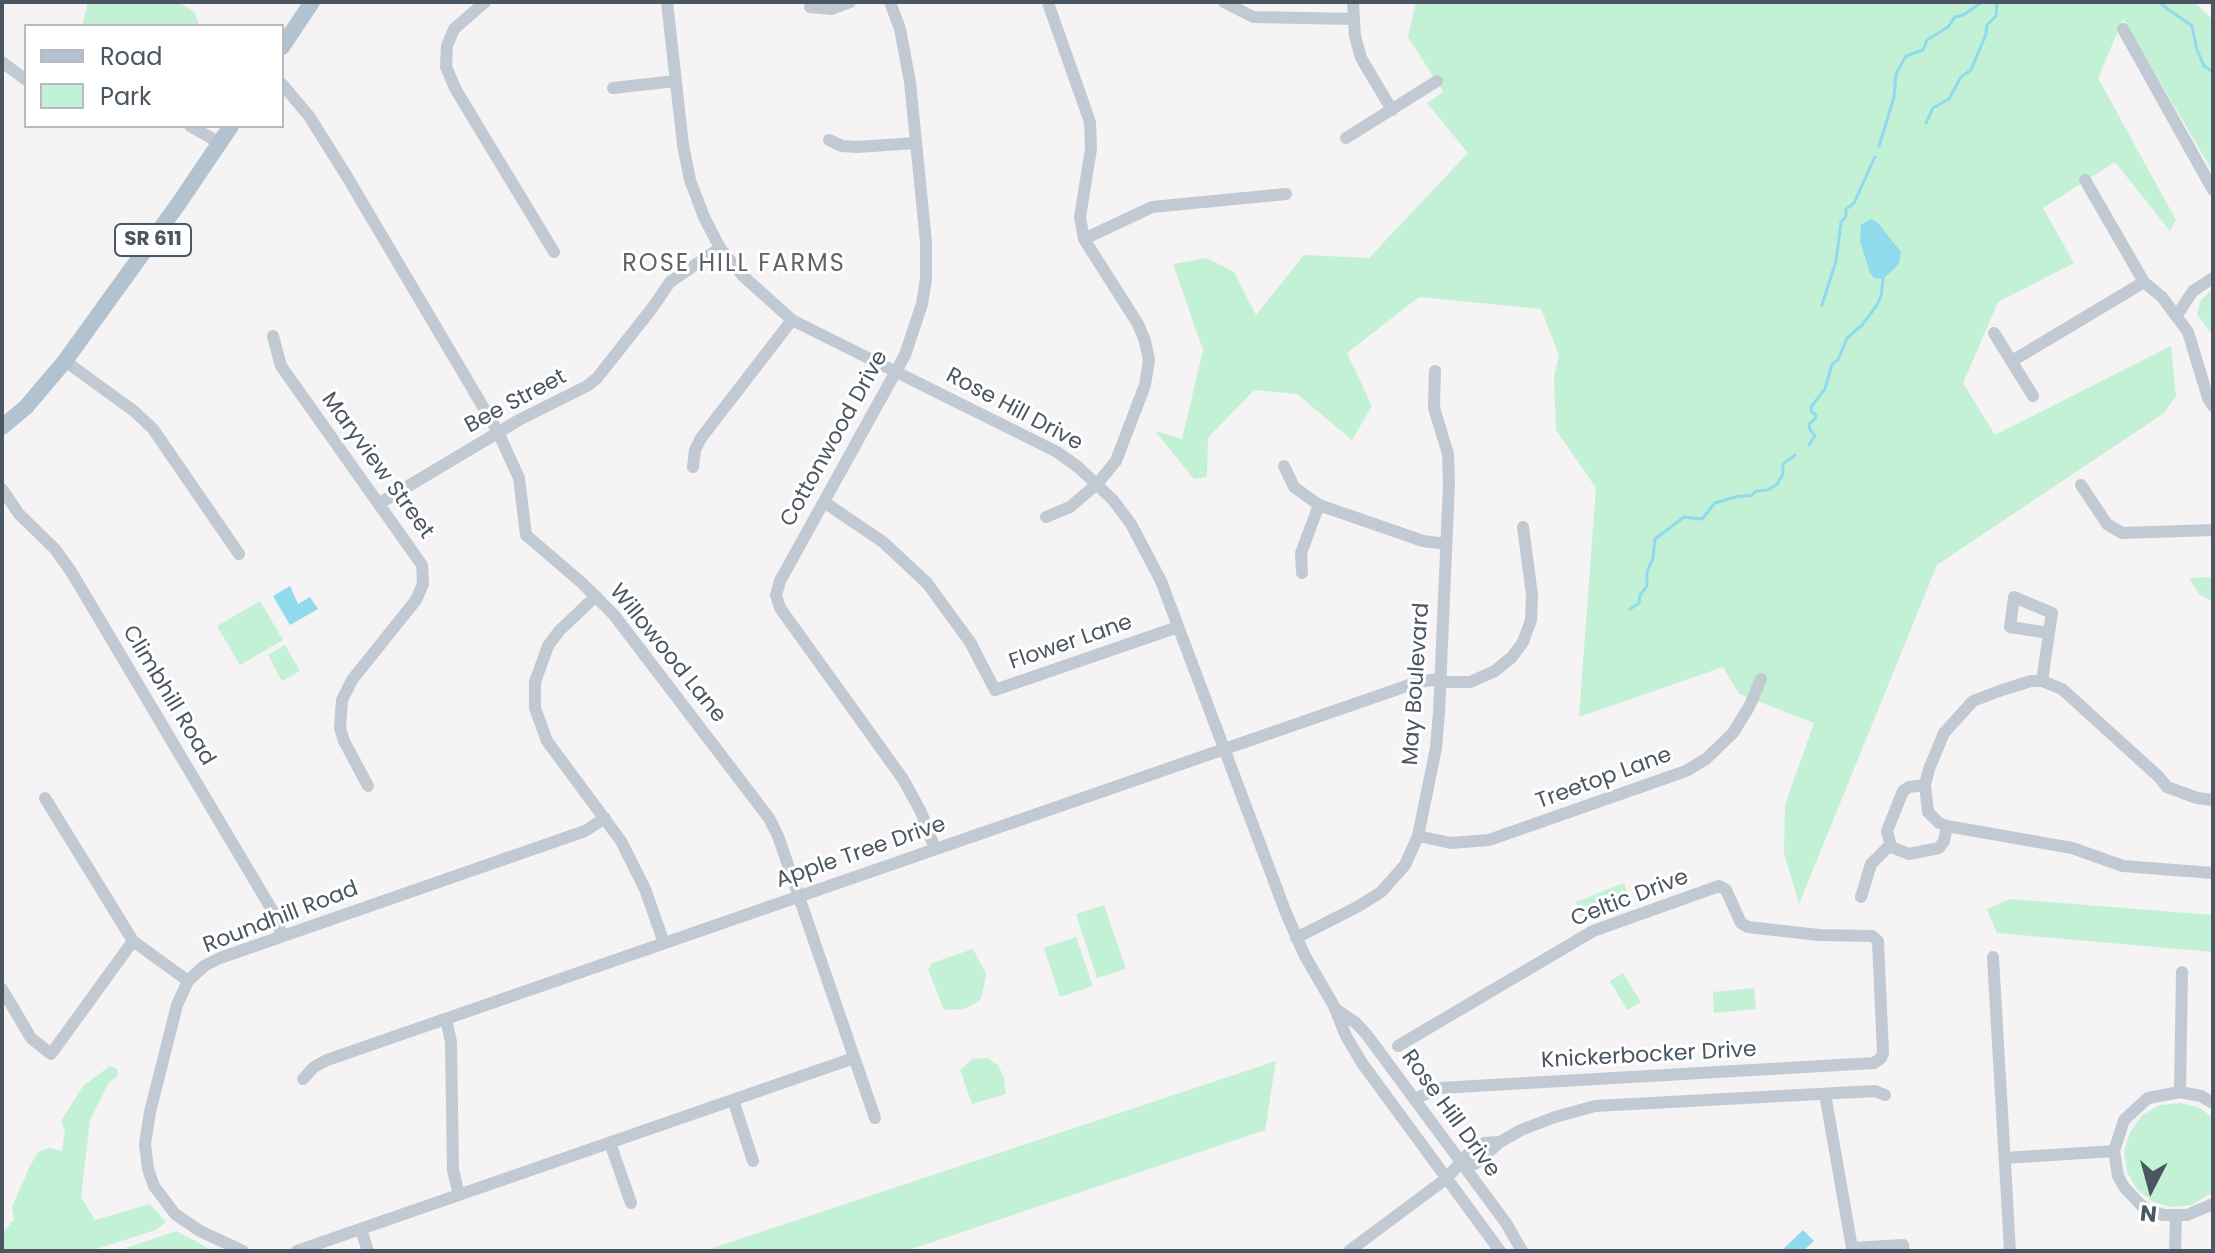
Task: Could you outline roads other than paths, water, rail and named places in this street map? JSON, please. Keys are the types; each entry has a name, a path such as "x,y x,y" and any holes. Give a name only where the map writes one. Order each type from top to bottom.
{"main road":[{"path":"284,44 312,2"},
{"name":"SR 611","path":"2,427 26,407 65,361 230,128"}],"street":[{"name":"Rose Hill Drive","path":"667,2 690,180 720,248 757,291 792,320 1042,443 1072,462 1120,508 1145,546 1161,581 1296,938 1336,1009 1346,1036 1362,1063 1455,1171 1506,1223 1522,1251"},
{"path":"810,7 832,9 850,2"},
{"name":"Cottonwood Drive","path":"890,2 905,50 926,242 926,279 916,327 896,371 772,596 903,779 921,812 935,849"},
{"path":"1224,2 1253,17 1353,19"},
{"path":"1353,2 1355,36 1361,58 1392,110"},
{"path":"484,3 460,21 449,37 446,56 449,76 554,252"},
{"path":"1046,517 1070,507 1097,484 1116,461 1145,385 1149,360 1138,324 1084,239 1080,217 1091,149 1090,122 1048,3"},
{"path":"2123,29 2213,190"},
{"path":"2,62 24,78"},
{"path":"613,88 676,81"},
{"path":"1346,138 1437,81"},
{"name":"Willowood Lane","path":"284,86 309,116 346,175 498,432 519,478 526,535 614,615 759,802 778,836 875,1118"},
{"path":"194,128 220,143"},
{"path":"829,140 842,146 857,147 916,143"},
{"path":"2085,180 2144,282 2162,297 2188,332 2213,406"},
{"path":"1084,239 1152,207 1286,194"},
{"name":"Bee Street","path":"380,503 498,432 587,386 597,378 670,282 720,248"},
{"path":"2177,315 2193,291 2213,278"},
{"path":"2012,361 2144,282"},
{"path":"693,467 695,450 701,438 792,320"},
{"path":"1994,333 2033,396"},
{"name":"Maryview Street","path":"273,336 281,366 418,556 423,574 423,584 416,600 352,680 342,700 340,728 368,786"},
{"path":"65,361 134,411 153,429 239,554"},
{"name":"May Boulevard","path":"1296,938 1381,892 1405,865 1418,836 1436,748 1449,468 1434,408 1435,371"},
{"path":"1284,466 1294,487 1319,505 1423,541 1446,544"},
{"path":"2081,485 2107,524 2122,533 2213,530"},
{"name":"Climbhill Road","path":"2,489 19,514 55,549 72,573 275,915 282,936"},
{"name":"Flower Lane","path":"824,502 883,542 927,583 970,642 995,690 1178,627"},
{"path":"1302,573 1301,553 1319,505"},
{"name":"Apple Tree Drive","path":"303,1079 314,1067 327,1060 1418,682 1470,682 1495,671 1512,657 1523,642 1531,620 1532,595 1523,527"},
{"path":"596,596 559,631 548,646 538,669 534,697 538,719 547,741 605,818 635,866 664,943"},
{"path":"2042,681 2049,633"},
{"name":"Treetop Lane","path":"1418,836 1451,843 1489,840 1686,771 1706,759 1733,733 1761,679"},
{"path":"2213,800 2197,798 2167,787 2062,689 2042,681 2002,690 1973,701 1944,733 1925,785 1928,812 1947,826 2072,848 2123,866 2213,873"},
{"path":"1890,845 1887,831 1903,791 1925,785"},
{"path":"45,798 133,941 188,981"},
{"name":"Roundhill Road","path":"243,1251 200,1231 175,1214 158,1193 148,1169 145,1144 150,1112 177,1005 188,981 212,961 585,831 605,818"},
{"path":"1890,845 1909,854 1939,848 1947,826"},
{"path":"1861,897 1871,864 1890,845"},
{"name":"Celtic Drive","path":"1398,1046 1593,931 1719,886 1726,890 1741,923 1748,927 1876,938 1883,1053"},
{"path":"2,989 31,1038 51,1054 133,941"},
{"path":"1993,957 2010,1251"},
{"path":"2180,1092 2182,972"},
{"name":"Rose Hill Drive","path":"1336,1009 1367,1035 1414,1099 1500,1251"},
{"path":"446,1019 451,1042 453,1170 459,1195"},
{"name":"Knickerbocker Drive","path":"1414,1099 1440,1088 1874,1063 1883,1053"},
{"path":"297,1251 854,1058"},
{"path":"1349,1251 1455,1171 1475,1164 1500,1142 1555,1117 1595,1106 1875,1091 1885,1095"},
{"path":"2213,1103 2201,1096 2180,1092 2158,1094 2139,1104 2124,1120 2114,1151 2118,1176 2132,1196 2152,1211 2176,1216 2197,1213 2213,1204"},
{"path":"1825,1094 1852,1248 1904,1248"},
{"path":"733,1100 753,1161"},
{"path":"610,1143 631,1203"},
{"path":"2005,1158 2114,1151"},
{"path":"2175,1251 2176,1216"},
{"path":"361,1230 368,1251"}],"water":[{"path":"1871,219 1878,223 1901,252 1899,264 1883,279 1874,278 1870,273 1860,241 1861,225"},
{"path":"290,586 298,604 310,597 318,609 290,625 273,596"},
{"path":"1803,1230 1814,1241 1803,1251 1781,1251"}],"waterway":[{"path":"1879,146 1894,97 1896,74 1906,56 1923,50 1927,40 1948,27 1955,17 1982,2"},
{"path":"1926,123 1933,108 1949,99 1961,77 1971,70 1987,25 1996,16 1997,2"},
{"path":"2158,2 2192,26 2204,66 2213,72"},
{"path":"1822,305 1836,261 1841,222 1846,216 1846,209 1854,203 1875,157"},
{"path":"1809,445 1815,436 1809,424 1816,415 1811,407 1825,389 1832,364 1838,360 1847,338 1877,305 1883,279"},
{"path":"1630,609 1639,603 1640,595 1647,586 1655,539 1684,517 1702,519 1715,503 1768,490 1777,484 1783,474 1783,464 1795,455"}],"district":[{"name":"ROSE HILL FARMS","path":"734,265"}]}
